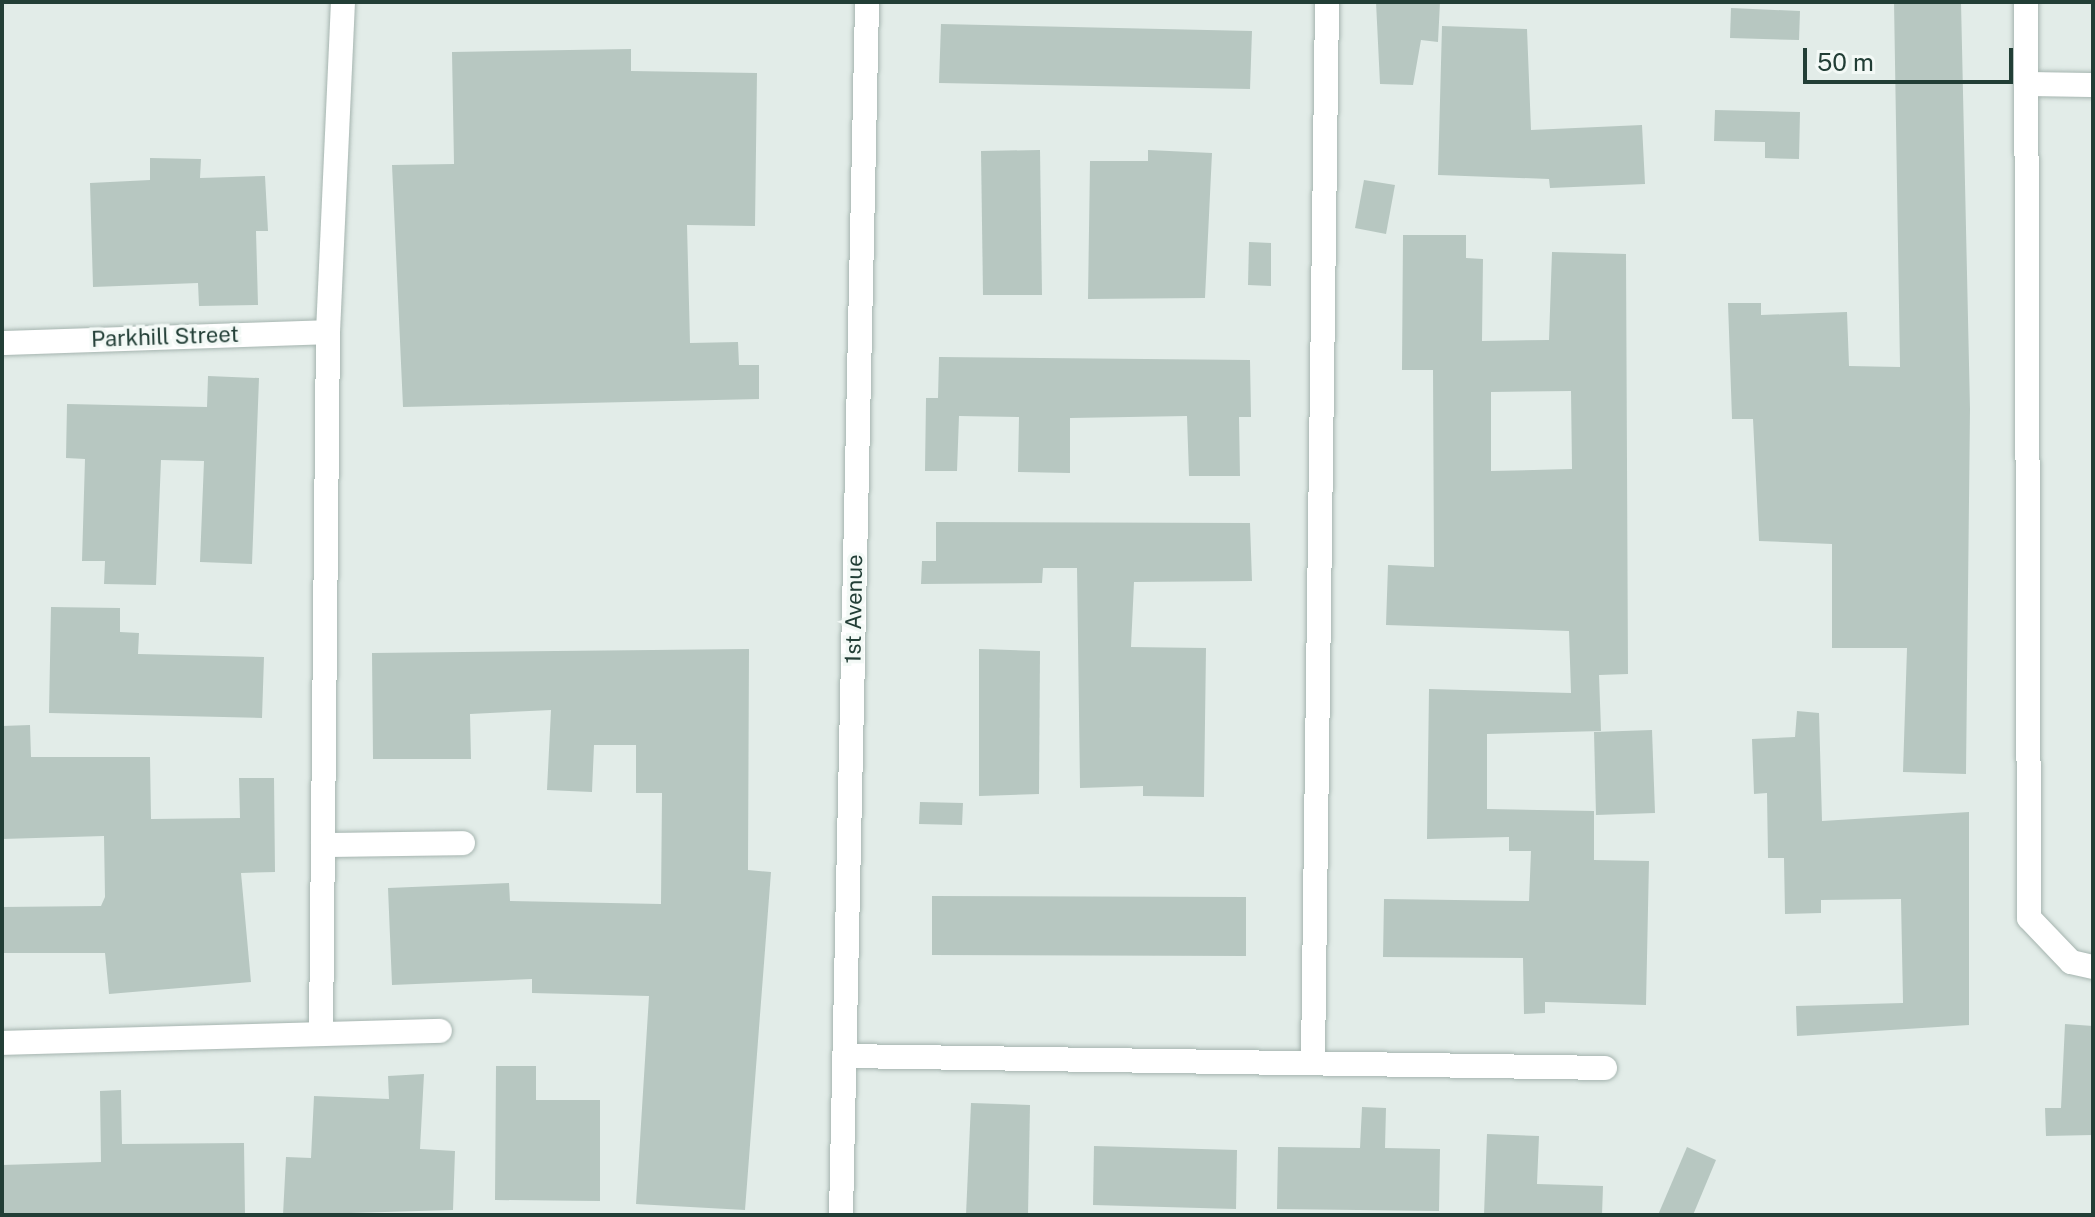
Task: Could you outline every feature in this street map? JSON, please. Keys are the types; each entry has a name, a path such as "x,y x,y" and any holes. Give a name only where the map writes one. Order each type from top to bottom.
{"street":[{"path":"321,1034 328,332 343,2"},
{"name":"1st Avenue","path":"841,1215 867,2"},
{"path":"1313,1059 1327,2"},
{"path":"2026,2 2029,918 2071,962 2093,967"},
{"path":"2026,84 2093,85"},
{"name":"Parkhill Street","path":"2,343 328,332"},
{"path":"323,845 463,843"},
{"path":"2,1043 440,1031"},
{"path":"845,1056 1313,1059 1605,1068"}],"building":[{"path":"1376,2 1440,2 1438,42 1421,40 1413,85 1380,84"},
{"path":"1894,2 1961,2 1970,409 1966,774 1903,772 1907,648 1832,648 1832,544 1759,541 1753,419 1732,419 1728,303 1761,303 1761,315 1847,312 1849,366 1900,367"},
{"path":"1731,8 1800,11 1799,40 1730,38"},
{"path":"941,24 1252,31 1250,89 939,83"},
{"path":"1442,26 1527,29 1531,130 1642,125 1645,184 1550,188 1549,179 1438,175"},
{"path":"631,49 631,71 757,73 755,226 687,225 690,343 738,342 739,365 759,365 759,399 403,407 392,165 454,164 452,52"},
{"path":"1715,110 1800,112 1799,159 1765,158 1765,142 1714,141"},
{"path":"1040,150 1042,295 983,295 981,151"},
{"path":"1148,150 1212,153 1205,298 1088,299 1090,161 1148,161"},
{"path":"150,158 201,159 200,178 265,176 268,231 256,231 258,305 199,306 198,283 93,287 90,183 150,180"},
{"path":"1364,180 1395,185 1386,234 1355,228"},
{"path":"1403,235 1466,235 1466,258 1483,259 1482,341 1549,340 1552,252 1626,254 1628,674 1599,675 1601,731 1487,734 1487,809 1594,811 1594,860 1649,861 1646,1005 1545,1002 1545,1013 1524,1014 1523,958 1383,957 1384,899 1529,901 1531,851 1509,851 1509,837 1427,839 1429,689 1571,693 1569,631 1386,625 1388,565 1434,567 1433,370 1402,370","holes":["1571,391 1572,469 1491,471 1491,392"]},
{"path":"1249,242 1271,243 1271,286 1248,285"},
{"path":"939,357 1250,360 1251,417 1239,417 1240,476 1189,476 1187,416 1070,418 1070,473 1018,472 1019,417 959,416 957,471 925,471 926,398 938,398"},
{"path":"208,376 259,378 252,564 200,562 204,461 161,460 156,585 104,584 105,561 82,561 85,459 66,458 67,404 207,407"},
{"path":"936,522 1250,523 1252,581 1134,582 1131,647 1206,648 1204,797 1143,796 1143,786 1080,788 1077,568 1043,568 1042,583 921,584 922,561 936,561"},
{"path":"51,607 120,608 120,632 139,633 138,654 264,657 262,718 49,713"},
{"path":"749,649 748,870 771,872 745,1210 636,1204 649,996 532,993 532,979 392,985 388,888 509,883 510,901 661,904 662,793 636,793 636,745 594,745 592,792 547,790 551,710 470,714 471,759 373,759 372,653"},
{"path":"979,649 1040,651 1039,794 979,796"},
{"path":"1797,711 1819,713 1822,821 1969,812 1969,1025 1797,1036 1796,1006 1903,1003 1901,899 1821,900 1821,913 1785,914 1784,858 1768,858 1767,793 1754,794 1752,739 1795,737"},
{"path":"30,725 31,757 150,757 151,819 240,818 239,778 274,778 275,872 241,873 251,982 109,994 105,953 2,953 2,907 101,906 105,897 104,836 2,839 2,726"},
{"path":"1652,730 1655,813 1596,815 1594,732"},
{"path":"920,802 963,803 962,825 919,824"},
{"path":"932,896 1246,897 1246,956 932,955"},
{"path":"2065,1024 2093,1026 2092,1135 2046,1136 2045,1108 2061,1108"},
{"path":"496,1066 536,1066 536,1100 600,1100 600,1201 495,1200"},
{"path":"424,1074 420,1149 455,1151 453,1210 283,1215 286,1157 311,1158 314,1096 389,1099 388,1076"},
{"path":"121,1090 122,1144 244,1143 245,1215 2,1215 2,1165 101,1162 100,1091"},
{"path":"971,1103 1030,1105 1028,1215 966,1215"},
{"path":"1362,1107 1386,1108 1385,1148 1440,1149 1439,1211 1277,1209 1278,1147 1360,1148"},
{"path":"1487,1134 1539,1136 1537,1184 1603,1186 1602,1215 1484,1215"},
{"path":"1094,1146 1237,1150 1236,1209 1093,1205"},
{"path":"1687,1147 1716,1160 1693,1215 1658,1215"}]}
